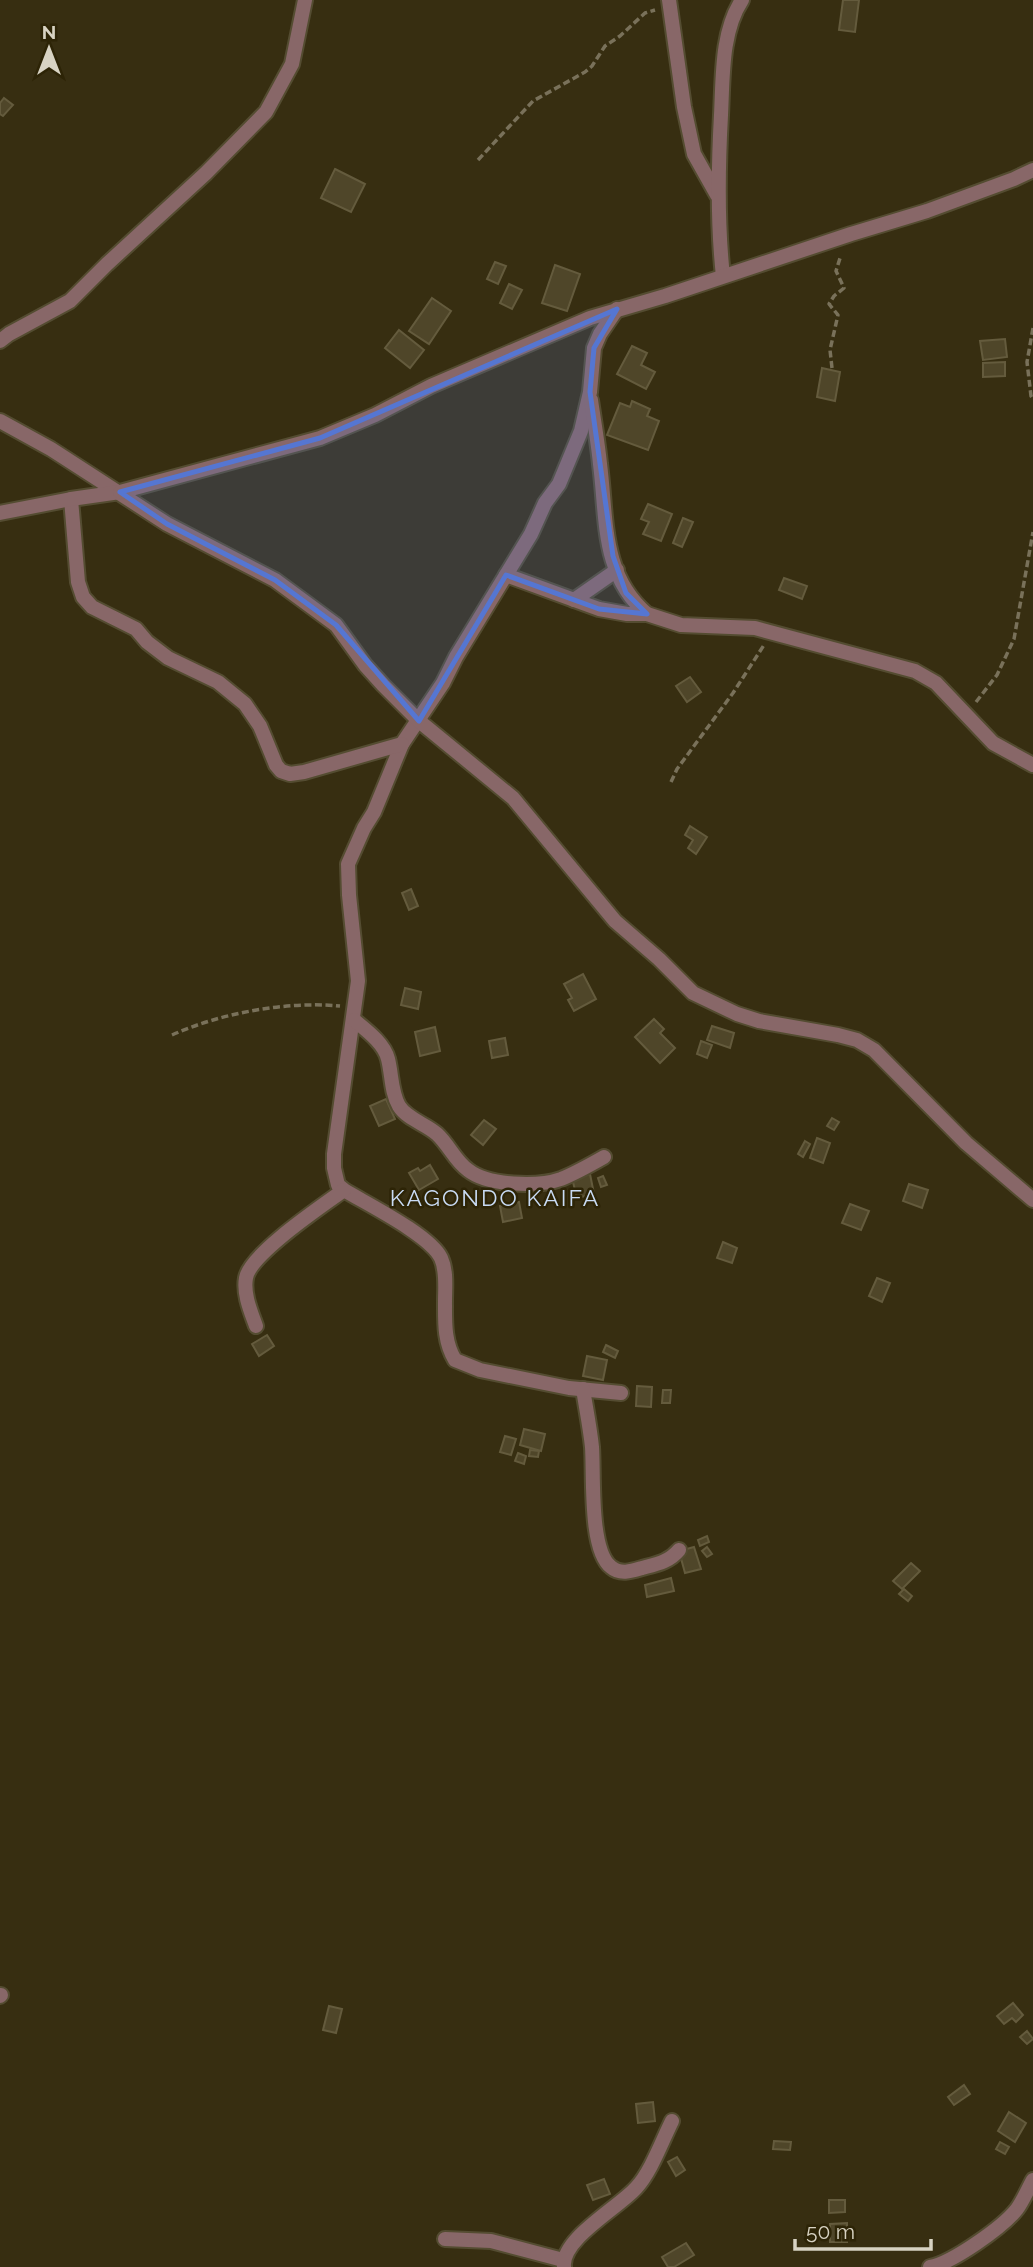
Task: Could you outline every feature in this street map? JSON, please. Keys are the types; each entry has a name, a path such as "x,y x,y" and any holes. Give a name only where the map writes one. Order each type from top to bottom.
{"street":[{"path":"3,335 70,301 267,112 292,64 305,0"},
{"path":"723,276 717,195 725,61 733,14 742,0"},
{"path":"670,6 684,107 694,154 717,195"},
{"path":"0,513 120,492 320,438 375,415 431,386 590,318 927,211 1033,170"},
{"path":"617,309 594,348 590,391 580,431 559,484 545,503 531,534 419,721 402,744 374,812 348,864 357,974 355,1014 334,1168 338,1185 410,1230 433,1247 441,1259 445,1279 447,1342 455,1360 480,1370 583,1389 621,1393"},
{"path":"590,391 603,510 617,570 626,593 647,614"},
{"path":"0,421 51,449 167,524 275,580 336,625 365,665 419,721 513,799 615,921 693,993 748,1018 838,1035 856,1040 874,1050 966,1143 1033,1200"},
{"path":"71,499 78,582 83,597 92,607 136,629 147,642 168,658 218,682 245,704 260,726 281,771 290,774 304,772 402,744"},
{"path":"574,600 617,570"},
{"path":"506,575 599,609 647,614 681,625 755,628 915,671 936,683 993,743 1033,765"},
{"path":"355,1014 388,1056 393,1092 401,1109 434,1131 469,1171 511,1184 540,1182 559,1180 604,1157"},
{"path":"256,1326 248,1304 246,1278 250,1268 265,1249 344,1190"},
{"path":"583,1389 592,1451 593,1500 599,1546 604,1559 610,1567 626,1572 660,1564 679,1550"},
{"path":"445,2239 491,2241 563,2263 585,2231 638,2186 672,2121"},
{"path":"930,2267 940,2265 989,2234 1016,2210 1033,2180"}],"path":[{"path":"478,160 533,101 585,72 605,46 645,13 670,6"},
{"path":"832,368 830,350 838,315 829,304 844,288 836,271 851,234"},
{"path":"1033,328 1027,362 1033,399"},
{"path":"966,715 997,675 1014,639 1033,532"},
{"path":"671,782 677,769 750,668 770,632"},
{"path":"172,1035 188,1028 262,1009 310,1004 355,1014"}],"highlighted area":[{"path":"617,309 594,348 590,392 613,556 626,593 647,614 599,609 506,575 419,721 336,625 275,580 167,524 120,492 320,438"}],"building":[{"path":"843,0 859,0 855,32 839,30"},
{"path":"4,98 13,105 3,116 0,114 0,103"},
{"path":"335,169 365,184 351,212 321,198"},
{"path":"495,262 506,266 498,284 487,279"},
{"path":"555,265 580,274 567,311 542,303"},
{"path":"509,284 522,290 512,309 500,303"},
{"path":"432,298 451,311 429,344 409,331"},
{"path":"399,330 424,350 410,368 385,348"},
{"path":"1005,339 1007,357 983,360 980,341"},
{"path":"632,346 647,353 641,365 655,372 646,389 617,374"},
{"path":"1005,362 1005,376 983,377 983,363"},
{"path":"822,368 840,372 835,401 817,397"},
{"path":"632,401 650,409 647,416 659,421 648,450 607,435 620,403 630,407"},
{"path":"648,504 672,514 661,541 643,534 649,522 641,519"},
{"path":"683,518 693,522 682,547 673,543"},
{"path":"784,578 807,586 802,599 779,590"},
{"path":"690,677 701,692 687,702 676,686"},
{"path":"690,826 707,837 696,854 688,848 693,840 685,835"},
{"path":"411,889 418,906 409,910 402,893"},
{"path":"583,974 596,999 574,1011 568,1000 572,998 564,984"},
{"path":"405,988 421,992 418,1009 401,1005"},
{"path":"654,1019 664,1029 660,1033 675,1048 660,1063 635,1037"},
{"path":"712,1026 734,1033 730,1048 707,1040"},
{"path":"435,1027 440,1051 420,1056 415,1032"},
{"path":"505,1038 508,1055 492,1058 489,1041"},
{"path":"701,1041 712,1045 707,1058 697,1054"},
{"path":"386,1099 395,1119 379,1126 370,1106"},
{"path":"832,1118 839,1122 834,1130 827,1126"},
{"path":"484,1120 496,1129 483,1145 471,1135"},
{"path":"817,1138 830,1143 823,1163 810,1158"},
{"path":"805,1141 810,1144 803,1157 798,1154"},
{"path":"430,1165 438,1179 419,1190 409,1173"},
{"path":"590,1174 594,1194 577,1198 572,1178"},
{"path":"603,1176 607,1185 601,1187 598,1178"},
{"path":"909,1184 928,1190 922,1208 903,1201"},
{"path":"519,1202 522,1218 503,1222 500,1206"},
{"path":"850,1204 869,1211 861,1230 842,1223"},
{"path":"723,1242 737,1248 732,1263 717,1258"},
{"path":"877,1278 890,1283 882,1302 869,1296"},
{"path":"267,1335 274,1346 259,1356 252,1344"},
{"path":"606,1345 618,1351 615,1358 603,1352"},
{"path":"587,1356 607,1360 603,1380 583,1376"},
{"path":"637,1386 652,1387 651,1407 636,1406"},
{"path":"663,1390 671,1390 670,1403 662,1403"},
{"path":"524,1429 545,1434 541,1451 520,1445"},
{"path":"505,1436 516,1439 511,1455 500,1452"},
{"path":"530,1450 539,1451 538,1457 529,1456"},
{"path":"518,1453 526,1456 524,1464 515,1461"},
{"path":"707,1536 709,1542 700,1546 698,1540"},
{"path":"694,1547 701,1569 685,1573 679,1551"},
{"path":"707,1547 712,1554 707,1557 702,1551"},
{"path":"911,1563 920,1571 902,1589 893,1581"},
{"path":"671,1578 674,1591 647,1597 645,1585"},
{"path":"904,1589 912,1596 908,1601 899,1594"},
{"path":"1013,2003 1023,2015 1016,2022 1012,2018 1004,2024 997,2016"},
{"path":"329,2006 342,2009 336,2033 323,2030"},
{"path":"1027,2031 1033,2039 1027,2044 1020,2037"},
{"path":"964,2085 970,2094 954,2105 948,2097"},
{"path":"653,2102 655,2121 638,2123 636,2104"},
{"path":"1009,2112 1026,2123 1015,2142 998,2131"},
{"path":"774,2141 791,2142 790,2150 773,2149"},
{"path":"1000,2142 1009,2147 1005,2154 996,2149"},
{"path":"677,2157 685,2170 676,2176 668,2162"},
{"path":"604,2179 610,2194 593,2200 587,2185"},
{"path":"829,2200 845,2200 845,2212 829,2213"},
{"path":"847,2223 847,2242 830,2242 830,2224"},
{"path":"686,2243 694,2255 674,2267 668,2267 662,2257"}],"district":[{"name":"KAGONDO KAIFA","path":"495,1197"}]}
